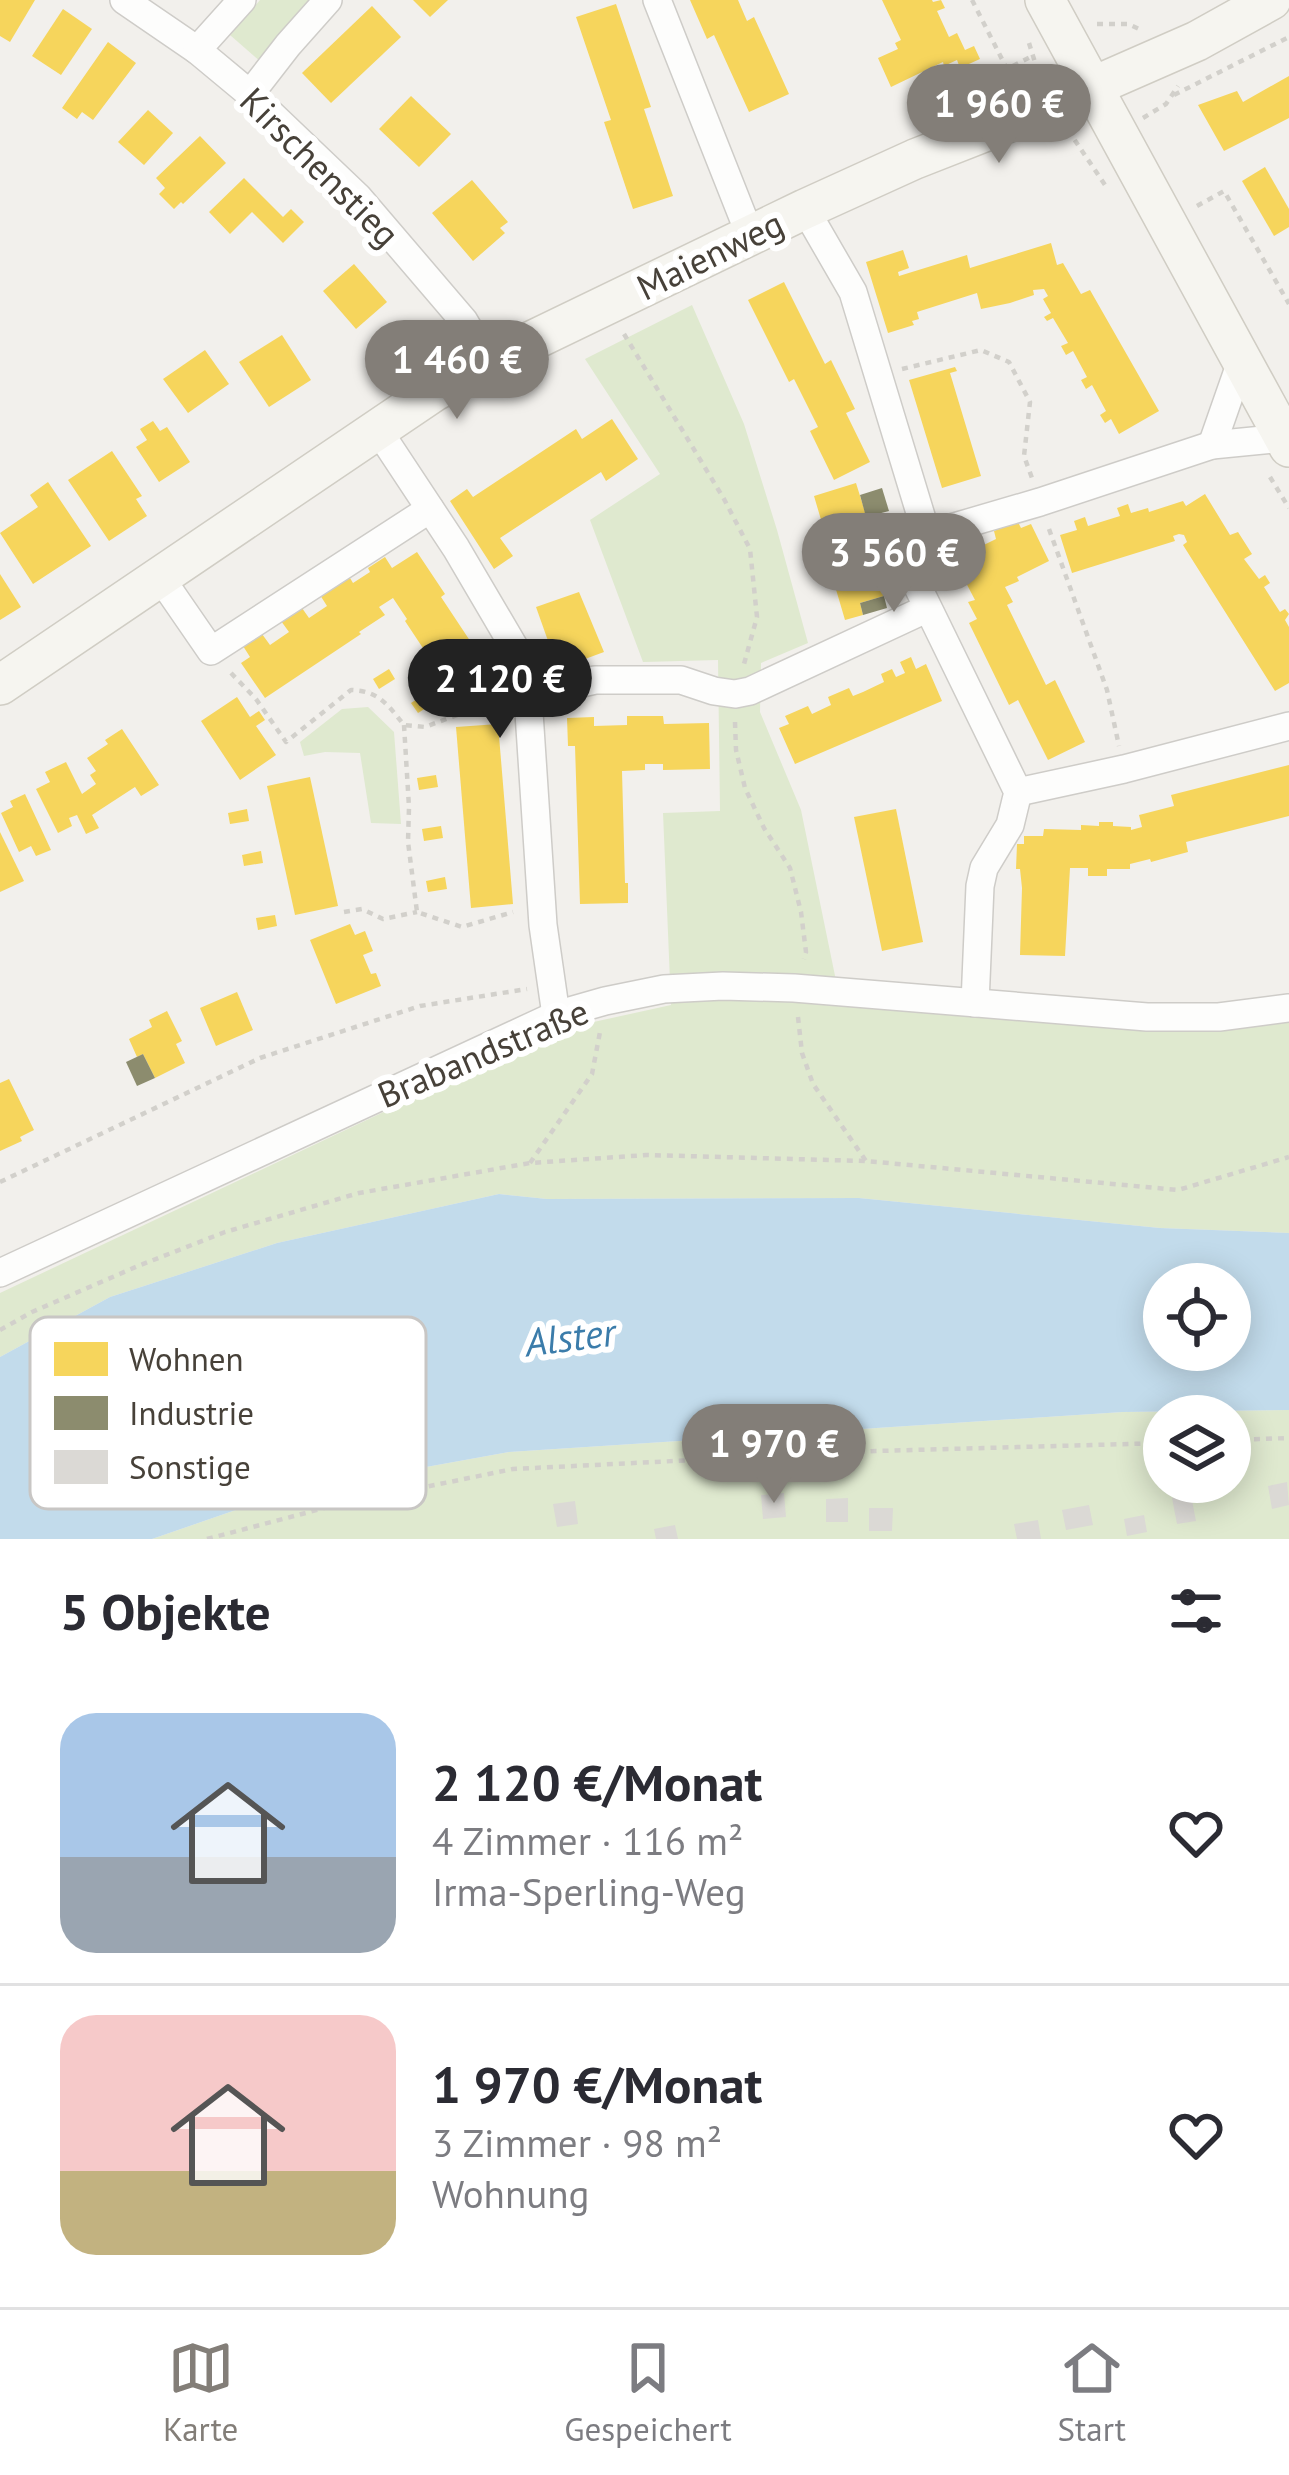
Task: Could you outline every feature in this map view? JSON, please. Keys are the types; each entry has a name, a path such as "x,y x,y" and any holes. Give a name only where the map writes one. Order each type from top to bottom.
{"street":[{"name":"Kirschenstieg","path":"124,0 250,94 358,197 464,321 488,362"},
{"path":"197,50 242,0"},
{"path":"250,94 328,0"},
{"path":"657,0 750,235"},
{"path":"925,529 951,529 1212,445 1286,442 1046,0"},
{"name":"Maienweg","path":"0,685 434,392 488,362 805,209 1226,27 1271,0"},
{"path":"805,209 854,292 925,529 913,578 1018,792 1010,825 984,868 980,886 975,1003"},
{"path":"1212,445 1241,362"},
{"path":"378,430 456,548 526,667 542,904 556,1016"},
{"path":"160,577 211,651 430,509"},
{"path":"529,699 595,680 681,680 713,691 750,691 926,609"},
{"path":"1018,792 1289,726"},
{"name":"Brabandstraße","path":"0,1273 556,1016 605,1001 664,989 723,986 1147,1017 1219,1017 1289,1008"}],"path":[{"path":"972,0 1007,69 1047,44"},
{"path":"1081,27 1128,24 1140,29"},
{"path":"1139,120 1174,94 1289,37"},
{"path":"1032,57 1036,69"},
{"path":"1144,102 1149,114"},
{"path":"1072,137 1084,157"},
{"path":"1165,223 1224,191 1289,304"},
{"path":"608,304 750,549 758,617 735,694 736,750 745,788 790,868 800,912 806,952 794,988 802,1053 813,1084 866,1160"},
{"path":"211,651 256,699 286,742 351,690 368,691 385,702 404,725 408,842 417,912"},
{"path":"404,725 425,727 465,712 529,699"},
{"path":"344,912 362,909 382,919 417,912 462,927 542,904"},
{"path":"0,1182 260,1058 420,1006 550,986"},
{"path":"530,1163 592,1074 605,1001"},
{"path":"0,1330 32,1312 225,1232 359,1193 530,1163 646,1155 866,1160 1178,1190 1289,1157"},
{"path":"1251,1439 1289,1438"},
{"path":"426,1487 513,1469 634,1461 1143,1444"},
{"path":"206,1539 321,1509"}],"green space":[{"path":"260,0 313,0 262,63 230,35"},
{"path":"692,305 744,424 808,643 761,663 760,712 801,810 841,1005 1169,1032 1231,1030 1289,1021 1289,1233 1160,1228 859,1198 547,1199 499,1194 277,1243 110,1297 73,1317 30,1317 30,1341 0,1357 0,1293 515,1050 589,1023 671,1005 663,813 720,811 718,660 643,662 590,520 660,474 585,359"},
{"path":"368,707 394,732 401,824 371,823 360,753 304,756 300,742 342,709"},
{"path":"1251,1410 1289,1410 1289,1539 152,1539 239,1509 426,1509 426,1467 509,1452 1143,1412 1143,1503 1251,1503"}],"water":[{"name":"Alster","path":"499,1194 547,1199 859,1198 1160,1228 1289,1233 1289,1410 1251,1410 1251,1395 1143,1395 1143,1412 509,1452 426,1467 426,1317 73,1317 110,1297 277,1243"},
{"path":"30,1341 30,1509 239,1509 152,1539 0,1539 0,1357"}],"building: Wohnen":[{"path":"0,0 35,0 10,42 0,36"},
{"path":"413,0 448,0 430,17"},
{"path":"690,0 738,0 747,21 754,17 789,94 749,112 714,35 707,39"},
{"path":"882,0 941,0 945,8 937,11 949,37 957,33 965,50 974,46 980,59 960,68 957,60 944,66 943,62 891,87 878,58 898,49 895,43 901,40"},
{"path":"616,4 651,107 644,109 673,196 633,209 604,122 611,120 576,17"},
{"path":"372,6 401,37 331,103 302,73"},
{"path":"63,9 92,29 61,75 32,56"},
{"path":"108,42 136,63 93,120 82,112 77,119 62,108"},
{"path":"1289,76 1289,118 1224,151 1198,105 1237,91 1243,102"},
{"path":"411,96 451,134 419,167 379,129"},
{"path":"148,110 173,133 144,165 118,142"},
{"path":"200,136 226,163 174,209 159,194 165,188 156,178"},
{"path":"1265,167 1289,209 1289,227 1274,236 1242,181"},
{"path":"244,178 283,217 291,209 304,222 283,243 252,212 230,234 209,212"},
{"path":"472,180 508,222 500,228 505,233 473,261 432,213"},
{"path":"1051,243 1057,265 1063,263 1081,294 1090,290 1159,411 1119,434 1111,419 1105,423 1100,415 1106,411 1092,385 1086,389 1081,380 1087,377 1073,351 1066,355 1061,346 1068,343 1053,318 1047,321 1044,317 1051,313 1043,299 1048,296 1044,289 981,309 977,293 917,312 914,325 888,333 866,262 903,250 909,268 898,272 899,276 967,255 970,268"},
{"path":"354,264 387,302 356,329 323,291"},
{"path":"784,282 825,364 831,360 855,409 846,413 870,462 834,480 810,431 818,427 794,379 789,382 748,300"},
{"path":"282,335 311,380 269,407 239,362"},
{"path":"205,350 229,384 188,413 163,379"},
{"path":"955,367 957,371 950,373 981,476 942,488 909,380"},
{"path":"612,419 638,459 606,481 601,472 500,538 513,556 494,569 450,501 467,489 473,497 576,429 582,439"},
{"path":"153,421 160,431 167,427 190,462 159,482 136,447 147,440 140,429"},
{"path":"112,451 142,496 136,499 147,516 109,541 68,480"},
{"path":"48,482 91,546 33,584 0,533 38,507 30,495"},
{"path":"856,483 884,596 860,603 863,615 845,620 814,496"},
{"path":"1205,494 1230,535 1238,532 1252,554 1244,559 1259,579 1265,575 1270,583 1264,587 1280,612 1285,609 1289,614 1285,620 1289,683 1275,691 1183,545 1187,542 1184,535 1072,573 1060,535 1077,530 1074,521 1085,517 1088,526 1120,516 1117,508 1128,504 1131,513 1183,501 1186,506"},
{"path":"1017,520 1021,528 1031,524 1049,561 1005,587 1013,602 1007,605 1046,685 1055,680 1085,742 1048,760 1018,700 1009,705 969,623 977,619 968,602 975,600 964,579 958,582 949,562 996,539 994,531"},
{"path":"417,552 498,683 462,707 393,598 379,607 385,615 361,634 265,698 241,663 250,657 243,646 262,634 270,645 289,632 281,621 302,608 309,618 327,606 320,595 347,573 353,583 385,557 392,568"},
{"path":"0,574 21,607 0,620"},
{"path":"579,592 604,652 558,669 536,607"},
{"path":"911,657 916,669 926,664 942,701 795,764 779,728 789,724 785,716 808,706 812,714 831,705 828,697 849,688 853,696 863,692 884,682 881,674 892,669 896,677 905,673 900,662"},
{"path":"389,669 395,679 379,689 373,679"},
{"path":"428,692 434,703 418,713 411,703"},
{"path":"237,697 250,717 259,711 265,720 256,726 276,755 240,780 201,721"},
{"path":"627,716 663,716 664,724 709,723 710,769 663,770 663,764 645,764 645,770 622,771 628,903 580,904 575,746 568,746 567,718 594,717 594,726 627,725"},
{"path":"498,724 513,904 471,908 456,727"},
{"path":"122,729 159,785 141,796 135,787 92,815 99,828 86,834 77,815 69,818 72,826 58,833 36,789 50,782 45,772 66,762 82,794 96,784 90,775 96,771 87,758"},
{"path":"1289,765 1289,816 1186,842 1188,852 1130,864 1130,869 1107,869 1107,876 1088,876 1088,868 1070,868 1065,956 1020,955 1022,888 1020,869 1016,869 1017,844 1024,844 1024,836 1043,836 1044,829 1081,830 1081,825 1099,826 1099,822 1131,830 1142,827 1139,815 1174,806 1171,795"},
{"path":"436,775 438,787 419,790 417,778"},
{"path":"310,777 338,906 295,915 267,786"},
{"path":"25,794 51,850 36,856 31,846 19,852 1,813 13,807 10,801"},
{"path":"247,809 249,821 230,824 228,813"},
{"path":"896,809 923,942 882,951 854,817"},
{"path":"441,826 443,838 424,841 422,829"},
{"path":"0,832 24,881 0,892"},
{"path":"261,851 263,863 244,866 242,855"},
{"path":"445,877 447,889 428,892 426,881"},
{"path":"275,915 277,926 258,930 256,918"},
{"path":"350,924 355,935 365,931 373,951 363,955 381,986 336,1004 310,940"},
{"path":"237,992 253,1030 216,1046 200,1008"},
{"path":"167,1011 182,1041 176,1044 185,1063 155,1078 129,1039 152,1027 149,1020"},
{"path":"9,1079 34,1130 0,1151 0,1083"}],"building: Industrie":[{"path":"882,488 889,511 866,517 860,495"},
{"path":"890,533 897,556 874,563 867,540"},
{"path":"884,596 887,608 863,615 860,603"},
{"path":"143,1054 155,1078 137,1086 126,1062"}],"building: Sonstige":[{"path":"1287,1482 1289,1505 1272,1509 1268,1486"},
{"path":"784,1493 786,1517 763,1519 761,1495"},
{"path":"848,1498 848,1522 826,1522 826,1499"},
{"path":"575,1501 578,1524 557,1527 553,1504"},
{"path":"1173,1503 1193,1503 1196,1521 1177,1524"},
{"path":"1089,1505 1093,1525 1066,1530 1062,1510"},
{"path":"869,1508 893,1508 892,1531 869,1531"},
{"path":"1144,1515 1147,1532 1127,1536 1124,1519"},
{"path":"1038,1520 1041,1539 1017,1539 1014,1524"},
{"path":"675,1525 678,1539 656,1539 654,1529"}]}
